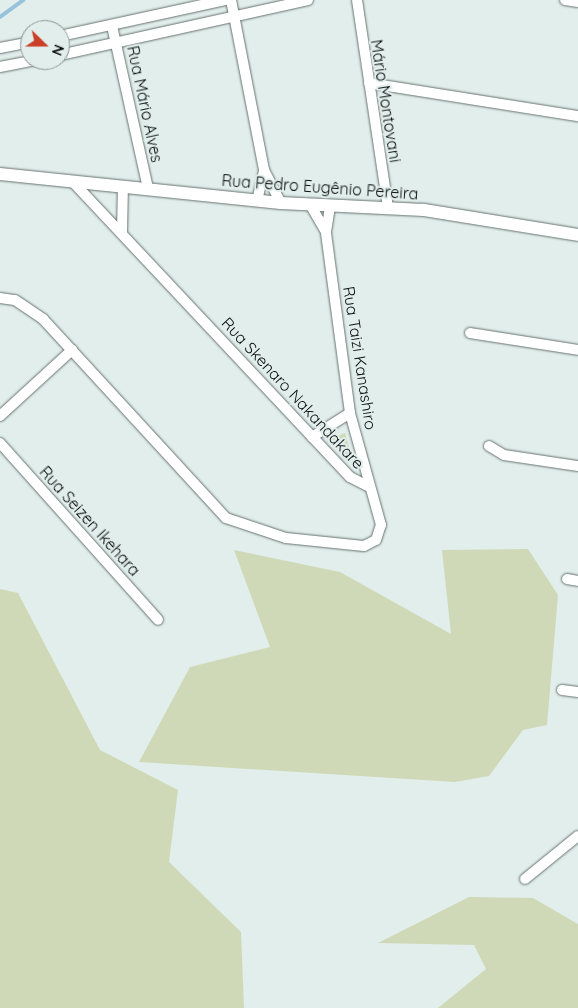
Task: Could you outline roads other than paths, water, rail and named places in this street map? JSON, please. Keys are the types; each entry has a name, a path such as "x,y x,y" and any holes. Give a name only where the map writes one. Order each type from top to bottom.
{"street":[{"path":"70,34 224,0"},
{"path":"231,0 264,170 281,204"},
{"path":"70,53 308,0"},
{"name":"Mário Montovani","path":"356,0 388,207"},
{"path":"566,0 578,2"},
{"name":"Rua Mário Alves","path":"112,26 148,189"},
{"path":"0,48 20,44"},
{"path":"0,67 20,63"},
{"path":"369,83 578,116"},
{"path":"257,201 264,170"},
{"name":"Rua Pedro Eugênio Pereira","path":"0,174 281,204 330,207 388,207 578,234"},
{"name":"Rua Skenaro Nakandakare","path":"0,298 30,308 72,350 213,508 241,526 342,547 370,544 381,525 370,487 350,477 72,181"},
{"path":"122,233 123,186"},
{"name":"Rua Taizi Kanashiro","path":"311,206 326,232"},
{"name":"Rua Taizi Kanashiro","path":"330,207 326,232 350,413 370,487"},
{"path":"470,333 578,350"},
{"path":"0,416 72,350"},
{"path":"312,437 350,413"},
{"name":"Rua Seizen Ikehara","path":"0,442 158,620"},
{"path":"489,446 504,454 578,466"},
{"path":"567,579 578,581"},
{"path":"562,690 578,692"},
{"path":"525,879 578,836"}],"waterway":[{"path":"0,17 23,0"}]}
